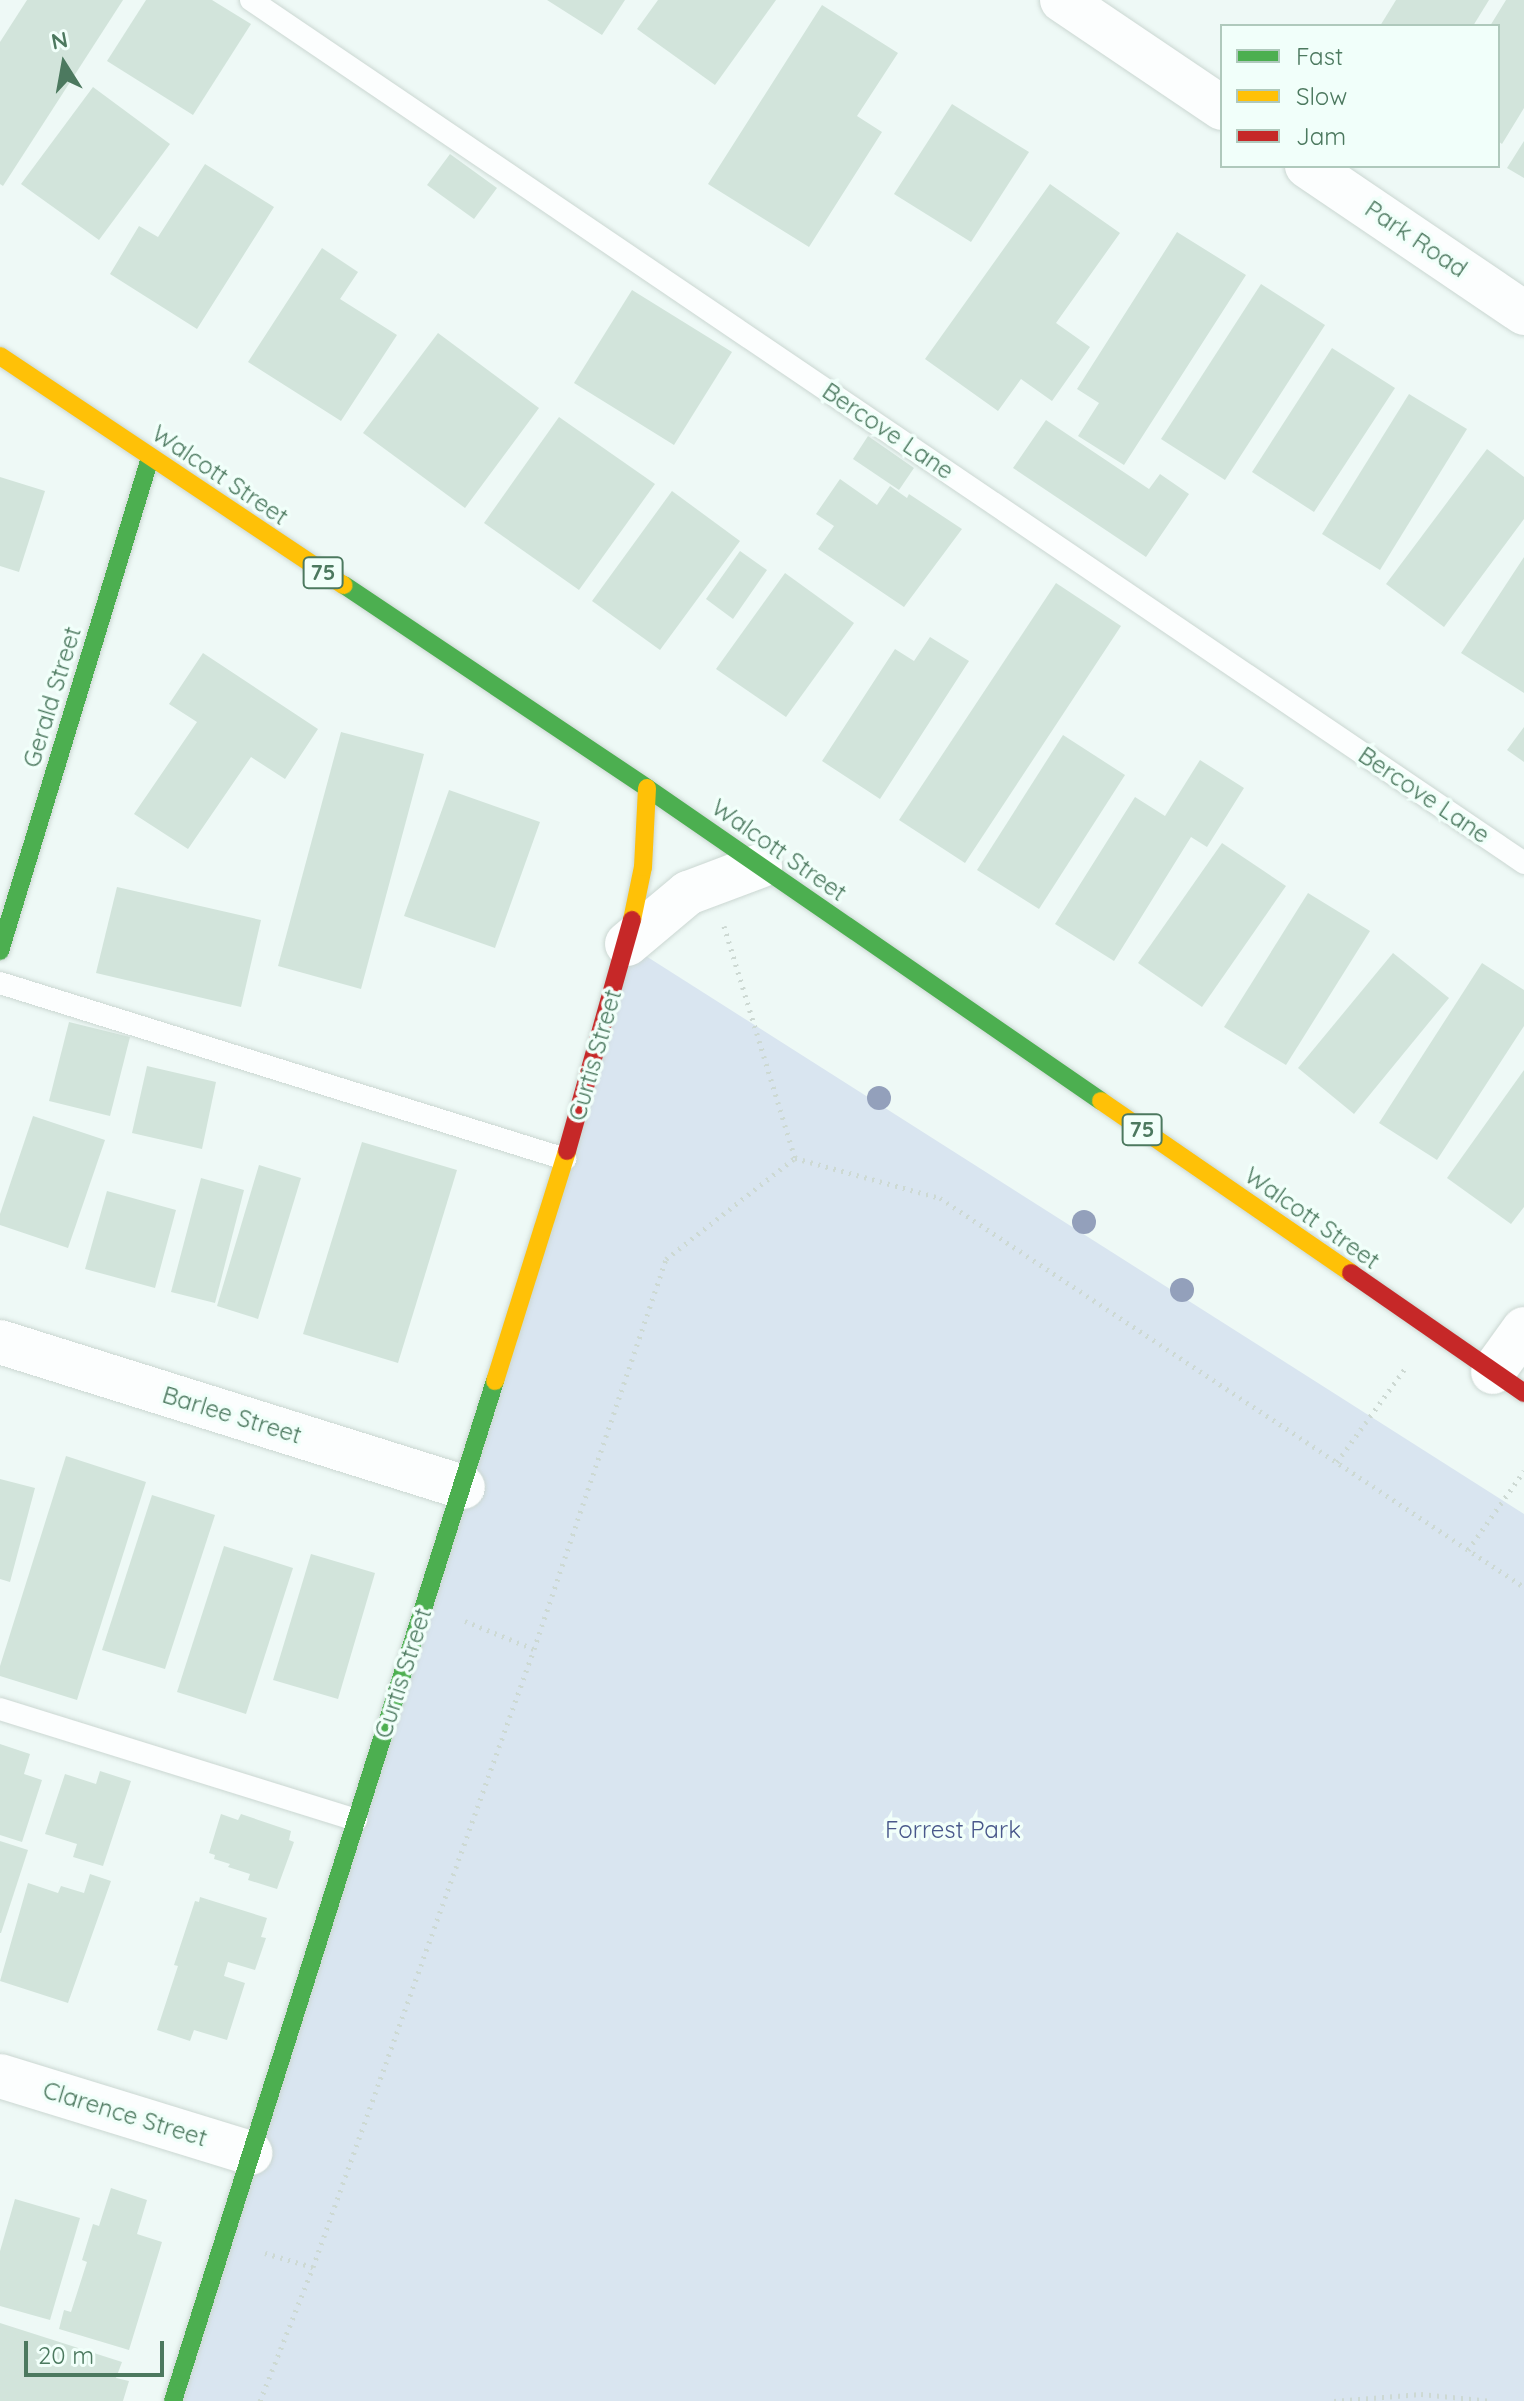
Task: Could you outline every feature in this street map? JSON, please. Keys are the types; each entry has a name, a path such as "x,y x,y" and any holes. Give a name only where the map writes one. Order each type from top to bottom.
{"street":[{"path":"1062,0 1220,107"},
{"name":"Park Road","path":"1310,168 1524,313"},
{"name":"Walcott Street","path":"0,356 647,788 1509,1383"},
{"name":"Gerald Street","path":"0,951 150,458"},
{"name":"Curtis Street","path":"173,2401 565,1159 627,944 643,867 647,788"},
{"path":"627,944 688,893 760,866"},
{"path":"1509,1383 1524,1329"},
{"name":"Barlee Street","path":"0,1342 463,1487"},
{"name":"Clarence Street","path":"0,2076 250,2153"}],"lane":[{"name":"Bercove Lane","path":"251,0 1524,863"},
{"path":"0,983 565,1159"},
{"path":"0,1709 356,1820"}],"path":[{"path":"721,919 795,1158"},
{"path":"795,1158 940,1198 1524,1587"},
{"path":"260,2401 313,2267 534,1649 666,1259 795,1158"},
{"path":"1336,1463 1433,1330"},
{"path":"1468,1550 1524,1471"},
{"path":"454,1617 534,1649"},
{"path":"1334,2401 1421,2394 1492,2401"}],"green space":[{"name":"Forrest Park","path":"627,944 1524,1514 1524,2401 173,2401"}],"building":[{"path":"27,0 123,0 3,186 0,184 0,42"},
{"path":"146,0 212,0 251,24 193,115 107,61"},
{"path":"547,0 625,0 602,35"},
{"path":"658,0 776,0 715,85 637,29"},
{"path":"1396,0 1489,0 1474,24 1381,24"},
{"path":"1506,0 1524,0 1524,108 1502,144 1500,24 1491,24"},
{"path":"822,5 898,53 857,116 882,132 809,247 708,184"},
{"path":"93,87 170,144 99,240 21,184"},
{"path":"952,104 1029,152 971,242 894,194"},
{"path":"1524,141 1524,178 1507,168"},
{"path":"450,154 497,188 474,219 427,185"},
{"path":"205,164 274,207 197,329 110,274 139,226 158,237"},
{"path":"1050,184 1120,233 1056,323 1090,347 1052,401 1021,379 998,411 925,359"},
{"path":"1177,232 1246,275 1124,465 1078,436 1099,403 1077,389"},
{"path":"322,248 358,272 340,299 397,335 341,421 248,362"},
{"path":"1261,284 1325,325 1225,480 1161,439"},
{"path":"632,290 732,352 674,445 574,383"},
{"path":"438,333 539,408 465,508 363,433"},
{"path":"1332,348 1395,388 1314,512 1252,472"},
{"path":"1409,394 1467,429 1380,570 1322,534"},
{"path":"559,417 655,484 579,590 484,523"},
{"path":"1046,420 1149,489 1160,474 1189,494 1146,557 1013,468"},
{"path":"868,436 914,468 899,490 853,459"},
{"path":"1487,449 1524,477 1524,519 1444,627 1386,584"},
{"path":"0,477 45,491 19,572 0,566"},
{"path":"840,479 877,505 890,486 907,498 909,494 962,529 904,607 818,549 834,526 816,514"},
{"path":"672,491 740,541 660,650 592,601"},
{"path":"740,551 767,570 733,619 706,599"},
{"path":"1524,557 1524,693 1461,653"},
{"path":"785,573 854,623 786,717 716,669"},
{"path":"1056,583 1121,626 965,863 899,820"},
{"path":"930,637 969,661 880,799 822,761 895,649 914,661"},
{"path":"203,653 318,729 285,779 251,757 188,849 134,814 197,722 169,704"},
{"path":"1524,727 1524,762 1507,750"},
{"path":"341,732 424,754 361,989 278,966"},
{"path":"1063,735 1125,775 1039,909 977,870"},
{"path":"1200,760 1244,788 1207,847 1191,837 1114,961 1055,924 1135,797 1165,816"},
{"path":"449,790 540,822 495,948 404,916"},
{"path":"1222,843 1286,886 1202,1007 1138,963"},
{"path":"117,887 261,920 241,1007 96,973"},
{"path":"1308,893 1370,931 1286,1065 1224,1027"},
{"path":"1393,953 1449,998 1354,1114 1298,1068"},
{"path":"1482,963 1524,990 1524,1026 1437,1160 1379,1123"},
{"path":"69,1022 130,1037 110,1116 49,1101"},
{"path":"147,1066 216,1082 202,1149 132,1133"},
{"path":"1524,1070 1524,1207 1511,1224 1447,1178"},
{"path":"33,1116 105,1140 68,1248 0,1225 0,1214"},
{"path":"362,1142 457,1170 398,1363 303,1334"},
{"path":"259,1165 301,1178 258,1319 217,1306"},
{"path":"201,1178 244,1190 215,1303 171,1292"},
{"path":"107,1191 176,1210 155,1288 85,1269"},
{"path":"66,1456 146,1482 77,1700 0,1676 0,1666"},
{"path":"0,1479 35,1488 10,1582 0,1579"},
{"path":"152,1495 215,1515 165,1669 102,1650"},
{"path":"224,1546 293,1568 246,1714 177,1692"},
{"path":"311,1554 375,1573 338,1699 273,1680"},
{"path":"0,1744 30,1754 24,1774 42,1780 22,1842 0,1835"},
{"path":"100,1771 131,1781 103,1866 73,1857 77,1844 45,1834 65,1774 96,1784"},
{"path":"221,1814 238,1820 241,1814 291,1831 289,1840 294,1842 277,1889 248,1880 250,1874 228,1867 230,1864 214,1859 215,1855 209,1853"},
{"path":"0,1841 28,1850 1,1933 0,1933"},
{"path":"90,1874 111,1881 68,2003 0,1981 28,1883 58,1893 61,1886 84,1893"},
{"path":"200,1897 267,1918 261,1937 266,1938 255,1970 228,1962 224,1976 245,1983 227,2040 194,2030 190,2041 157,2030 178,1966 174,1965 195,1901 199,1902"},
{"path":"111,2188 147,2200 137,2234 162,2242 129,2350 59,2329 64,2310 71,2312 87,2262 82,2260 93,2224 99,2226"},
{"path":"15,2199 80,2218 50,2320 0,2306 0,2251"},
{"path":"0,2323 122,2362 116,2378 129,2381 123,2401 0,2401"}],"traffic: fast":[{"path":"0,951 150,458"},
{"path":"344,585 647,788 1101,1101"},
{"path":"173,2401 495,1381"}],"traffic: slow":[{"path":"0,356 344,585"},
{"path":"632,920 643,867 647,788"},
{"path":"1101,1101 1351,1273"},
{"path":"495,1381 567,1151"}],"traffic: jam":[{"path":"567,1151 632,920"},
{"path":"1351,1273 1524,1393"}]}
